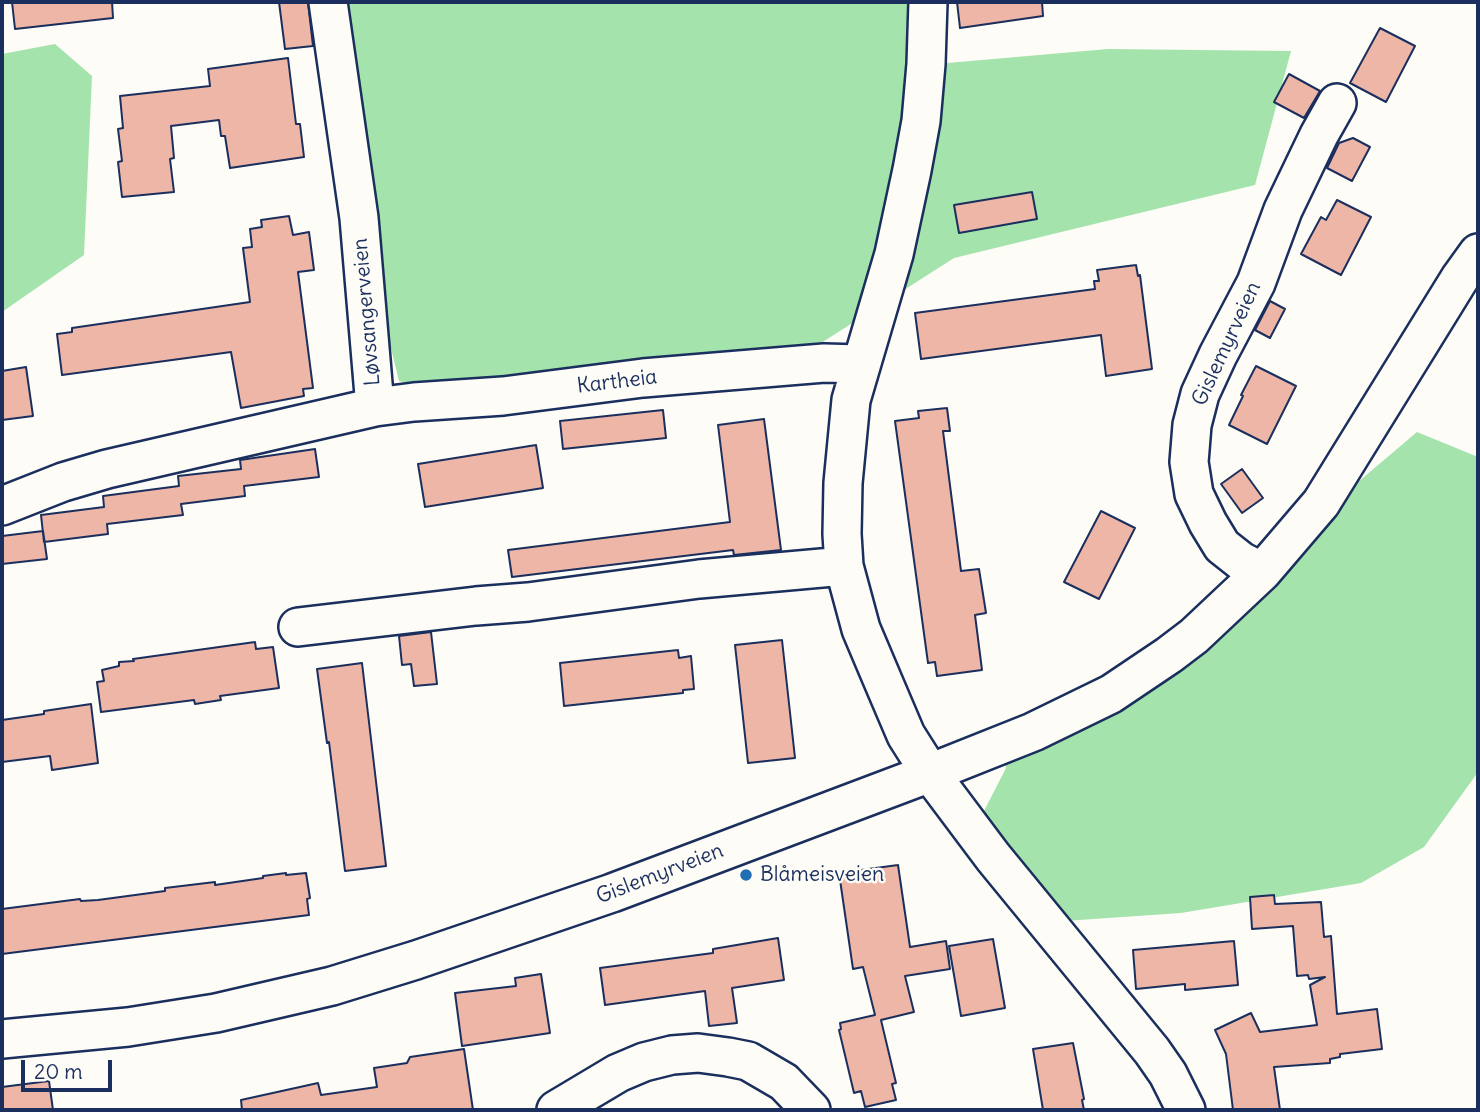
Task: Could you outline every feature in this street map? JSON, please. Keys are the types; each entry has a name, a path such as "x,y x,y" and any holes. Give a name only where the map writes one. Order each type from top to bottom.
{"street":[{"name":"Løvsangerveien","path":"2,506 63,482 107,469 375,407 359,218 328,2"},
{"path":"928,2 926,64 912,170 894,254 850,400 843,483 844,566 862,629 906,735 930,773 993,857 1152,1051 1168,1074 1186,1110"},
{"name":"Gislemyrveien","path":"1262,572 1241,561 1222,545 1194,494 1189,462 1192,425 1200,394 1217,355 1256,283 1283,210 1337,103"},
{"name":"Gislemyrveien","path":"2,1040 128,1027 216,1013 332,986 416,960 612,893 930,773 1033,732 1111,694 1169,656 1262,572 1321,503 1478,253"},
{"name":"Kartheia","path":"375,407 503,396 656,377 824,363 860,364"},
{"path":"298,628 699,579 844,566"},
{"path":"556,1110 618,1073 644,1062 672,1055 698,1053 748,1061 784,1082 811,1110"}],"green space":[{"path":"330,2 922,2 936,64 1108,49 1291,51 1255,185 954,258 807,352 466,399 399,381 357,208"},
{"path":"55,44 92,76 84,255 2,312 2,54"},
{"path":"1417,432 1478,457 1478,772 1424,847 1361,883 1181,913 1050,922 981,817 1006,768 1005,763 1147,661"}],"building":[{"path":"12,2 112,2 113,18 15,29"},
{"path":"279,2 308,2 313,46 285,49"},
{"path":"957,2 1042,2 1043,16 960,28"},
{"path":"1380,28 1415,46 1386,102 1350,83"},
{"path":"288,58 296,124 300,124 304,157 230,168 225,136 221,136 219,120 171,126 174,158 170,159 174,192 122,197 118,162 122,161 118,129 123,128 120,96 210,86 208,69"},
{"path":"1289,74 1320,91 1304,118 1274,102"},
{"path":"1353,138 1370,147 1352,181 1327,168 1339,143"},
{"path":"1032,192 1037,219 959,233 954,205"},
{"path":"1337,200 1371,217 1341,275 1301,254 1321,217 1326,220"},
{"path":"289,216 293,235 309,232 314,270 298,272 313,388 303,389 304,396 241,408 231,352 62,375 57,334 72,332 72,328 250,302 243,248 252,247 250,229 262,227 261,220"},
{"path":"1136,265 1138,276 1140,275 1152,369 1106,376 1101,335 921,359 915,313 1095,289 1094,281 1099,281 1097,270"},
{"path":"1270,301 1285,309 1270,338 1255,330"},
{"path":"1256,366 1296,386 1267,444 1229,425"},
{"path":"26,367 33,416 2,420 2,371"},
{"path":"947,408 950,431 943,431 961,571 979,569 986,613 975,615 982,670 937,676 935,662 928,663 895,421 919,418 918,411"},
{"path":"663,410 666,438 563,449 560,421"},
{"path":"764,419 781,550 734,555 733,550 512,577 508,550 730,522 718,425"},
{"path":"536,445 543,488 425,507 418,464"},
{"path":"315,449 319,477 244,486 245,496 181,504 183,515 107,524 108,534 44,542 41,515 104,507 103,496 179,486 178,476 241,469 240,460"},
{"path":"1242,469 1263,498 1242,513 1221,484"},
{"path":"1101,511 1135,528 1099,599 1064,582"},
{"path":"43,531 47,559 2,564 2,536"},
{"path":"431,632 437,684 414,686 411,664 402,665 399,636"},
{"path":"782,640 795,758 748,763 735,645"},
{"path":"255,642 256,649 273,647 279,688 220,696 221,700 195,704 194,700 101,712 97,682 104,681 102,670 119,666 119,662"},
{"path":"678,650 679,658 691,656 694,689 683,690 683,693 564,706 560,663"},
{"path":"362,663 386,866 345,871 317,669"},
{"path":"91,704 98,763 52,770 50,756 2,762 2,720"},
{"path":"898,865 910,947 946,941 950,969 905,976 914,1012 881,1020 896,1083 892,1084 896,1100 865,1107 861,1091 854,1093 839,1030 840,1023 875,1015 863,967 853,969 839,873"},
{"path":"286,873 306,873 310,898 307,899 309,915 2,954 2,909 80,899 98,900 165,891 165,888 215,882 215,885"},
{"path":"1274,895 1275,904 1321,902 1324,937 1331,936 1337,1014 1377,1009 1382,1049 1340,1054 1340,1057 1330,1059 1330,1063 1274,1067 1280,1110 1233,1110 1226,1054 1215,1030 1251,1013 1260,1032 1317,1025 1310,985 1325,977 1309,979 1308,975 1297,976 1293,926 1252,929 1250,897"},
{"path":"778,938 784,980 732,988 737,1023 709,1026 705,991 605,1005 600,968 713,953 713,949"},
{"path":"993,939 1005,1008 961,1016 949,946"},
{"path":"1234,941 1238,985 1185,990 1185,984 1136,989 1133,950"},
{"path":"541,974 550,1033 462,1046 455,993 516,986 515,978"},
{"path":"1073,1043 1084,1110 1043,1110 1033,1049"},
{"path":"464,1049 473,1110 242,1110 241,1100 318,1083 321,1095 377,1087 374,1068 407,1063 410,1057"},
{"path":"49,1081 53,1110 2,1110 2,1087"}],"place":[{"name":"Blåmeisveien","path":"746,875"}]}
